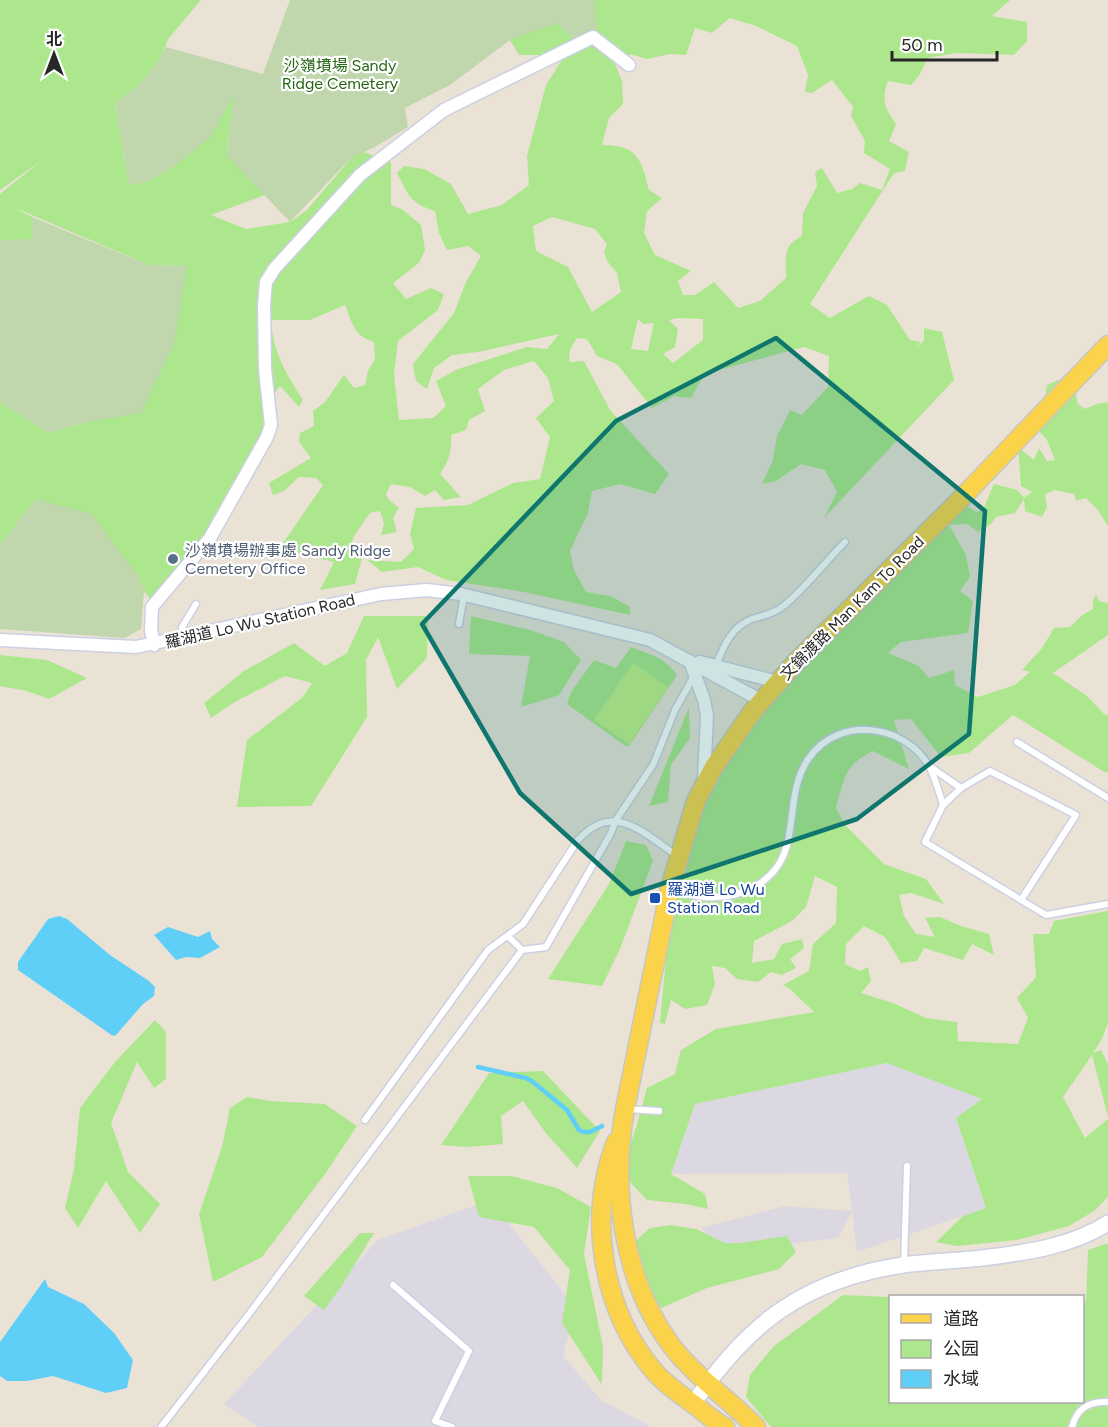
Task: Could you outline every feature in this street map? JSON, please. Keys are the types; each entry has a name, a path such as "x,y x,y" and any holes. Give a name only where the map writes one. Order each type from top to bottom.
{"main road":[{"name":"文錦渡路 Man Kam To Road","path":"724,1427 669,1386 649,1363 628,1332 608,1282 602,1241 604,1189 608,1164 623,1118 669,888 696,801 714,766 762,700 778,682 828,628 905,556 954,506 1108,345"},
{"name":"文錦渡路 Man Kam To Road","path":"623,1118 621,1216 635,1275 671,1346 756,1427"}],"street":[{"path":"154,645 151,630 152,607 210,538 267,437 271,425 265,369 264,305 266,282 275,268 360,175 444,110 593,37 629,65"},
{"name":"羅湖道 Lo Wu Station Road","path":"0,640 136,647 154,645 381,594 427,590 464,595 650,640 762,700"},
{"path":"690,661 707,716 704,786"},
{"name":"羅湖道 Lo Wu Station Road","path":"690,661 716,665 778,682"},
{"path":"693,1404 708,1382 745,1339 794,1300 831,1283 863,1273 904,1265 1032,1252 1076,1238 1108,1223"}],"lane":[{"path":"716,665 729,636 738,627 750,620 770,615 786,604 845,542"},
{"path":"459,624 464,595"},
{"path":"184,638 182,627 196,604"},
{"path":"161,1427 249,1314 522,950 546,947 611,833 616,820 653,765 675,710 695,674"},
{"path":"669,888 683,894 733,895 752,888 767,877 782,859 787,848 796,788 802,768 820,746 837,735 858,730 892,734 910,745 929,766 961,788"},
{"path":"1017,742 1108,798"},
{"path":"929,766 943,805"},
{"path":"1021,900 1076,815 990,771 961,788 943,805 924,842 1046,915 1108,904"},
{"path":"365,1120 488,950 523,924 589,827 616,820 641,831 679,857"},
{"path":"508,936 522,950"},
{"path":"623,1118 659,1111"},
{"path":"904,1265 907,1166"},
{"path":"393,1285 469,1351 435,1420 452,1427"},
{"path":"1072,1427 1077,1414 1085,1406 1108,1402"}],"highlighted area":[{"path":"776,338 985,511 969,734 857,819 631,894 520,793 422,624 616,421"}],"shaded area":[{"path":"891,1062 982,1099 956,1118 986,1208 857,1252 852,1212 838,1238 715,1252 702,1228 785,1206 852,1211 847,1173 671,1174 695,1104"},
{"path":"490,1200 576,1308 563,1356 602,1401 652,1427 259,1427 224,1404 378,1240"}],"green space":[{"path":"0,0 201,0 169,38 158,63 139,85 115,103 129,185 149,181 173,167 235,93 227,151 265,195 211,215 246,229 290,222 307,210 358,150 391,162 391,205 403,210 421,225 425,250 419,263 393,283 406,299 431,288 444,294 438,310 398,341 394,374 399,420 433,418 446,406 436,381 458,369 527,347 547,349 559,334 478,352 452,355 434,368 427,389 416,381 413,364 454,313 466,282 481,256 468,246 447,250 439,233 435,211 420,205 411,198 397,173 404,166 424,169 451,184 468,214 502,205 529,185 527,156 546,85 563,58 519,55 510,40 531,0 1010,0 992,16 1027,22 1027,41 1014,55 956,53 928,58 911,85 888,81 885,104 896,124 889,141 909,152 905,171 894,173 810,304 830,318 869,296 887,305 910,340 921,342 915,348 924,341 924,328 942,332 954,380 824,518 837,492 825,470 801,464 776,481 762,484 773,460 777,436 790,410 802,415 828,387 829,356 804,347 704,374 691,398 674,396 652,408 617,364 597,356 587,339 577,338 570,350 569,362 584,361 610,410 669,474 655,494 620,484 592,491 588,513 570,551 574,570 586,592 610,596 630,607 630,615 524,592 446,580 418,567 382,572 367,560 401,562 414,549 410,534 416,508 468,505 513,483 540,479 550,437 536,418 554,401 548,378 534,361 504,370 478,389 485,411 469,420 466,430 451,435 449,456 440,474 461,497 444,500 435,490 425,496 410,487 391,484 386,494 389,500 399,508 393,518 397,532 381,535 384,523 380,511 370,513 354,536 351,545 364,551 355,584 320,590 334,562 279,549 323,485 316,478 299,477 284,491 273,495 269,483 311,458 299,442 300,433 314,426 313,411 325,402 344,375 354,388 365,385 368,371 375,359 374,342 358,332 345,305 310,320 271,320 274,343 278,353 286,372 303,400 299,407 280,386 269,400 267,437 229,506 155,606 144,591 138,576 36,499 0,545 0,402 49,433 85,422 186,266 149,265 13,207 32,217 32,239 0,241 0,194 41,161 0,190","holes":["730,18 756,26 797,46 808,75 805,92 812,93 832,80 853,107 851,116 865,141 864,153 890,169 882,190 860,183 852,189 837,193 822,168 815,172 817,186 803,213 802,236 791,244 786,253 786,278 760,301 738,308 714,282 695,295 683,295 678,281 691,271 655,255 644,233 647,211 662,198 649,190 640,162 631,151 602,145 609,118 623,104 622,81 615,64 631,54 646,59 671,54 686,55 695,28 712,33","552,217 595,229 607,244 604,252 607,261 617,273 621,292 592,312 568,267 536,251 533,226","638,319 643,324 654,323 648,351 631,349","703,319 703,340 673,363 663,354 675,347 678,329 669,320"]},
{"name":"沙嶺墳場 Sandy Ridge Cemetery","path":"290,0 594,0 597,32 575,41 557,23 510,40 450,85 405,108 408,127 373,148 352,157 290,222 227,156 234,94 210,138 173,167 149,181 129,185 115,103 145,78 166,47 263,74"},
{"path":"32,217 149,265 187,266 174,344 141,413 81,423 49,433 0,402 0,241 32,239"},
{"path":"1058,380 1075,391 1078,404 1085,409 1108,402 1108,526 1097,509 1086,498 1076,501 1074,494 1055,490 1045,494 1047,507 1042,517 1025,511 1024,499 1015,513 996,517 991,524 978,532 967,524 949,525 966,555 970,577 960,591 973,601 968,633 901,642 888,653 919,666 929,678 954,670 955,685 978,697 1015,685 1030,672 1022,670 1042,648 1054,628 1070,627 1081,616 1093,609 1093,600 1096,595 1099,601 1108,603 1108,635 1053,673 1087,696 1104,714 1108,715 1108,772 1106,773 1013,715 969,753 941,757 911,719 894,720 909,769 873,751 863,756 847,773 836,807 844,824 884,864 926,879 944,904 911,893 899,895 904,916 916,934 935,937 925,918 940,917 989,934 994,955 972,944 963,960 924,948 917,961 901,963 885,937 864,926 846,944 845,964 860,971 868,967 871,981 861,993 893,1003 926,1018 957,1022 958,1041 1018,1044 1028,1018 1017,998 1036,977 1033,934 1049,934 1054,921 1108,911 1108,1023 1093,1053 1101,1050 1108,1064 1108,1117 1092,1055 1063,1097 1085,1138 1108,1119 1108,1197 1094,1211 1069,1226 1017,1240 957,1246 936,1242 963,1216 986,1208 956,1118 982,1099 887,1063 695,1104 671,1174 705,1194 708,1209 647,1200 628,1180 627,1153 647,1088 675,1074 681,1050 716,1029 814,1012 783,985 809,971 813,944 836,923 837,887 815,876 806,907 792,921 754,941 752,963 774,959 782,944 802,939 804,948 790,959 796,968 782,975 771,972 758,982 737,979 725,968 712,966 715,984 707,1005 685,1009 671,1000 665,1024 660,1023 666,957 666,901 724,752 833,633 960,501 976,512 983,510 994,484 1017,490 1024,498 1032,492 1021,486 1018,447 1034,460 1039,448 1047,461 1055,460 1047,440 1037,429 1042,417 1047,385"},
{"path":"36,499 92,514 138,576 144,591 141,629 125,638 0,629 0,545"},
{"path":"364,616 428,616 427,658 397,689 378,637 366,660 367,717 311,806 237,807 247,740 303,697 312,683 285,676 233,703 211,718 204,703 244,671 294,643 325,666 347,653"},
{"path":"471,616 530,630 564,642 581,660 559,695 521,707 530,656 469,654"},
{"path":"631,647 651,654 668,664 677,675 627,747 567,704 571,692 594,660 616,668"},
{"path":"0,655 47,660 87,678 49,699 27,691 0,686"},
{"path":"633,663 668,687 629,744 594,720"},
{"path":"689,707 690,738 671,765 668,802 649,806"},
{"path":"626,841 646,845 653,861 620,949 602,986 548,979 609,884"},
{"path":"155,1020 166,1032 166,1079 154,1088 137,1062 111,1123 128,1172 160,1204 140,1233 106,1181 78,1228 65,1208 74,1169 80,1108 115,1062"},
{"path":"543,1071 600,1131 577,1168 545,1132 523,1101 501,1116 503,1144 467,1147 441,1145 489,1073"},
{"path":"247,1097 270,1101 325,1104 357,1126 325,1174 262,1257 213,1282 199,1214 222,1147 230,1108"},
{"path":"468,1176 511,1176 557,1188 591,1207 584,1254 603,1347 602,1385 562,1323 570,1270 534,1227 479,1217"},
{"path":"670,1225 696,1229 725,1243 787,1236 796,1252 779,1269 707,1288 661,1308 653,1295 633,1243 650,1228"},
{"path":"360,1233 374,1233 324,1310 304,1296"},
{"path":"1108,1243 1108,1427 771,1427 746,1397 750,1375 774,1346 843,1295 889,1297 889,1403 1084,1403 1084,1302 1086,1302 1088,1250"}],"water":[{"path":"59,916 67,919 110,955 155,987 154,996 143,1004 116,1035 113,1036 18,970 18,962 48,919"},
{"path":"168,927 198,937 210,931 212,939 220,947 200,958 186,957 176,960 154,935"},
{"path":"45,1279 48,1287 84,1304 114,1333 133,1360 127,1388 106,1393 53,1376 27,1381 7,1381 0,1376 0,1342"}],"waterway":[{"path":"478,1067 526,1078 533,1082 567,1110 579,1130 590,1132 602,1126"}],"place":[{"name":"沙嶺墳場辦事處 Sandy Ridge Cemetery Office","path":"173,559"},
{"name":"羅湖道 Lo Wu Station Road","path":"655,898"}]}
